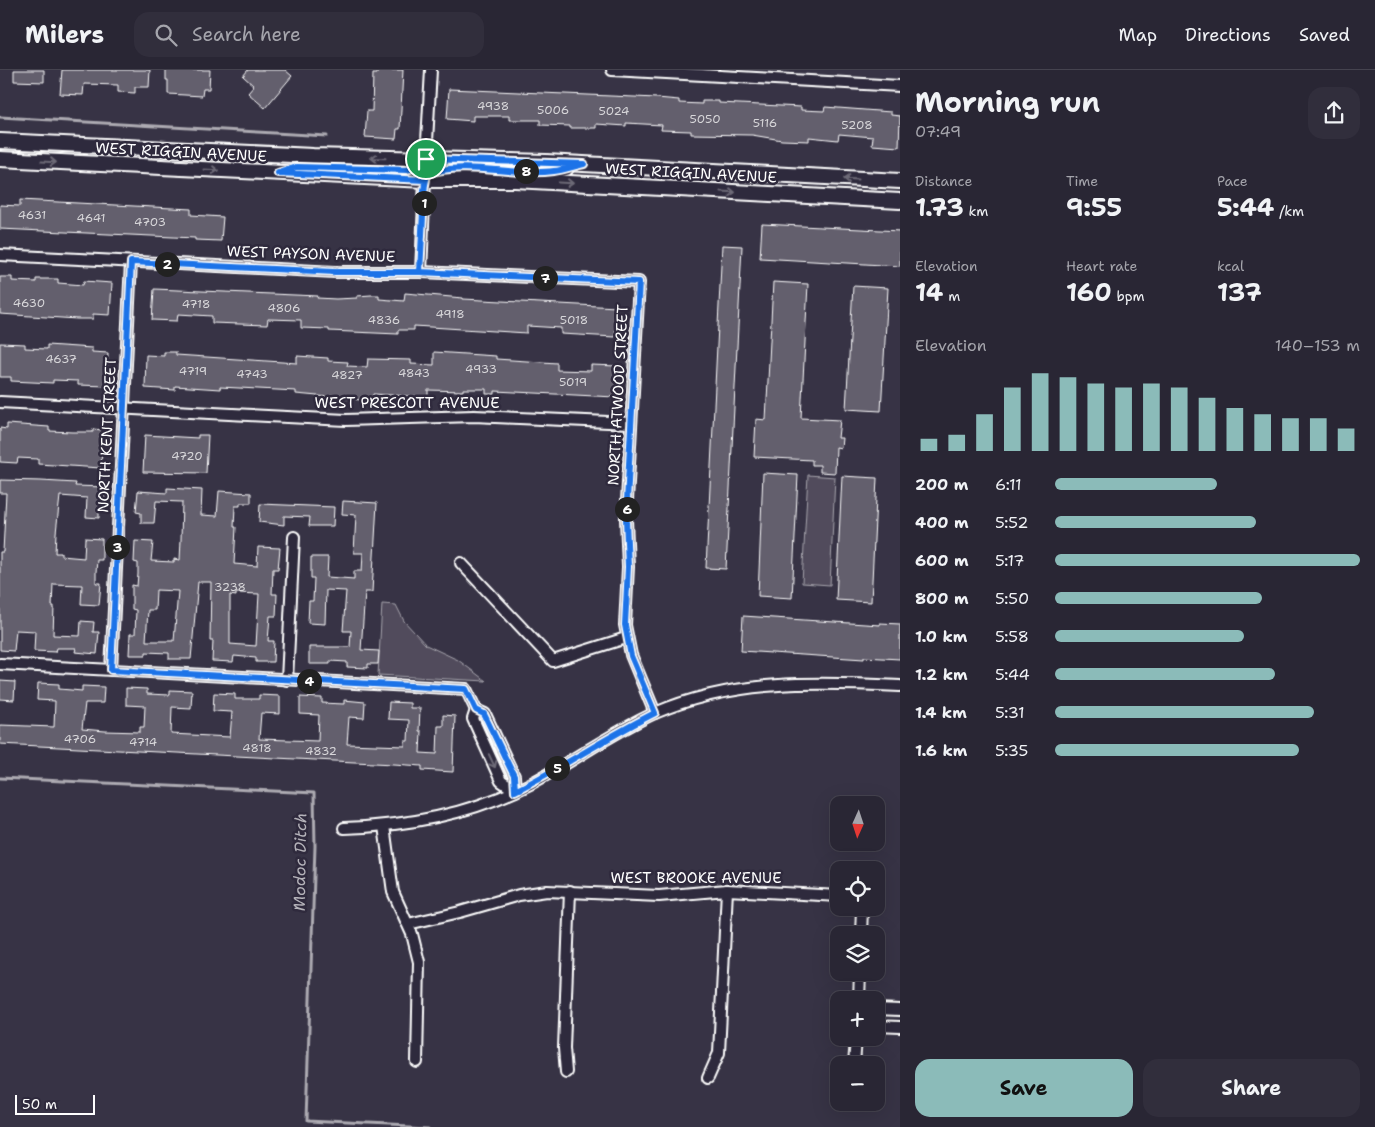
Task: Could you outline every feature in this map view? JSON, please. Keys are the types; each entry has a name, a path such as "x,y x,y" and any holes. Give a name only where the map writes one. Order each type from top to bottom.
{"main road":[{"name":"WEST RIGGIN AVENUE","path":"0,140 313,156 584,164 900,181"},
{"name":"WEST RIGGIN AVENUE","path":"0,159 425,180 515,180 900,201"},
{"path":"278,173 297,167 407,170 419,166 426,159"},
{"path":"425,180 427,174 437,171 553,171 584,164"}],"street":[{"path":"426,159 431,70"},
{"path":"612,70 706,73 900,86"},
{"path":"420,272 425,180"},
{"name":"WEST PAYSON AVENUE","path":"0,255 352,273 420,272 639,282"},
{"name":"NORTH KENT STREET","path":"111,670 131,262"},
{"name":"NORTH ATWOOD STREET","path":"639,282 626,519 628,557 626,638 631,656 655,713"},
{"name":"WEST PRESCOTT AVENUE","path":"0,402 346,420 474,416 631,423"},
{"path":"287,680 294,537"},
{"path":"461,563 553,661 626,638"},
{"path":"0,664 466,689 476,710 473,719 499,778 515,791"},
{"path":"344,828 384,826 448,815 475,807 515,791 544,776 613,734 655,713 708,696 762,686 815,683 900,686"},
{"path":"384,826 393,892 416,944 420,971 417,1062"},
{"name":"WEST BROOKE AVENUE","path":"408,924 460,912 519,895 547,890 659,896 727,890 830,896"},
{"path":"708,1078 719,1053 727,890"},
{"path":"566,1072 564,1048 570,891"},
{"path":"885,1009 900,1010"},
{"path":"885,1026 900,1027"}],"shaded area":[{"path":"808,475 835,477 830,585 802,583"},
{"path":"382,604 396,605 404,621 426,645 458,660 486,681 378,675"}],"building":[{"path":"14,70 44,70 44,82 14,81"},
{"path":"62,70 150,70 149,87 135,87 135,93 118,92 118,85 84,84 83,95 60,94"},
{"path":"166,70 210,70 209,89 203,89 202,96 168,94"},
{"path":"248,70 285,70 292,76 265,108 248,93 254,86 243,76"},
{"path":"377,70 403,70 400,129 397,129 396,139 365,137 367,111 372,111 373,74 377,74"},
{"path":"449,89 657,98 679,100 679,103 702,104 702,101 719,101 719,103 801,107 801,110 824,111 825,107 891,112 891,115 900,116 899,147 872,145 873,137 839,134 838,140 809,137 809,141 782,140 752,135 691,134 691,131 661,130 662,125 626,123 626,126 596,124 596,128 570,128 570,126 540,125 540,120 509,120 509,116 473,116 473,121 447,119"},
{"path":"20,200 191,209 191,215 223,217 221,241 195,240 195,238 0,229 0,205 20,206"},
{"path":"762,224 900,231 900,266 760,258"},
{"path":"722,245 742,246 726,569 706,568"},
{"path":"0,277 12,277 12,281 36,282 36,279 58,279 58,283 83,285 84,281 112,283 110,315 93,314 93,319 77,319 0,314"},
{"path":"773,282 808,284 801,418 840,420 838,438 842,438 841,448 836,447 835,473 820,472 820,465 812,465 812,460 754,457 756,419 766,420"},
{"path":"853,286 888,288 881,411 846,409"},
{"path":"154,289 318,296 317,298 336,299 379,295 379,299 404,301 405,293 463,299 617,307 615,337 561,334 561,328 527,326 527,333 414,326 414,330 398,330 398,334 301,328 301,320 268,319 267,325 212,323 212,316 178,314 177,321 152,320"},
{"path":"0,343 25,344 25,348 47,349 47,345 92,348 92,352 108,353 107,386 78,385 78,381 53,380 53,383 11,381 11,377 0,377"},
{"path":"164,352 176,352 176,355 297,363 297,356 328,358 328,361 348,362 347,366 367,367 368,359 411,360 411,364 434,365 434,352 496,356 496,359 557,363 557,370 591,371 591,365 617,366 615,397 495,391 495,394 486,394 486,389 463,389 463,391 428,390 428,397 373,394 373,398 361,397 361,400 296,394 296,391 175,386 175,390 145,388 146,355 164,356"},
{"path":"7,424 49,427 49,431 93,432 93,429 103,430 101,468 38,464 38,459 18,458 17,463 0,462 0,428 7,429"},
{"path":"145,435 198,438 198,435 208,435 206,473 143,472"},
{"path":"763,473 798,475 792,598 758,596"},
{"path":"842,476 877,478 871,602 836,600"},
{"path":"0,480 76,483 75,486 105,487 104,508 99,508 99,518 86,517 87,498 60,496 56,533 55,553 61,553 61,556 84,558 85,538 102,539 102,560 97,560 96,572 96,583 101,583 99,605 81,604 82,585 53,584 53,635 80,636 81,621 94,622 93,632 99,632 97,654 75,652 76,648 57,648 56,652 34,651 35,631 16,630 14,651 0,650 0,552 3,552 6,493 0,493"},
{"path":"167,488 202,490 201,515 217,516 219,491 251,493 251,503 240,503 240,506 235,506 234,564 257,566 258,547 280,548 278,569 273,569 272,594 277,594 276,616 270,616 268,641 274,641 273,662 256,662 256,658 234,656 233,662 212,661 213,641 210,641 211,582 198,582 191,659 169,659 169,653 146,652 146,655 129,655 130,634 135,634 136,610 132,609 132,585 137,586 138,563 134,562 135,541 153,542 151,561 174,562 174,559 180,560 182,502 156,501 154,523 141,523 141,513 136,512 138,491 167,493","holes":["156,590 178,591 174,641 146,641 148,610 155,610","236,593 259,594 256,646 230,644 230,595 236,596"]},
{"path":"343,501 377,503 372,592 365,592 361,650 379,651 378,664 368,664 368,668 347,667 347,662 330,661 330,664 309,664 309,647 350,647 351,631 343,631 346,591 326,590 325,624 308,623 309,601 313,601 314,578 311,578 311,557 328,557 327,577 354,579 354,571 362,571 363,553 354,553 356,515 342,514"},
{"path":"260,504 334,507 333,526 309,526 310,517 284,516 284,525 259,522"},
{"path":"743,616 880,625 880,623 900,624 900,659 864,657 864,659 741,651"},
{"path":"0,681 15,682 14,700 0,699"},
{"path":"38,683 59,684 59,689 82,691 82,686 104,687 103,703 85,703 82,729 105,731 140,732 140,727 144,727 145,706 126,705 126,688 147,689 147,694 170,695 170,690 192,691 191,708 172,707 171,734 230,737 232,712 213,711 214,693 235,694 235,699 259,699 259,695 280,696 280,714 261,713 259,739 318,741 319,715 300,714 300,697 322,698 322,703 344,704 344,700 365,702 364,718 349,717 347,744 405,746 405,741 408,741 409,720 388,719 389,702 410,703 410,708 420,708 420,753 437,754 438,726 443,726 443,715 455,716 453,772 422,770 422,766 394,764 0,744 0,725 54,727 55,701 37,700"}],"waterway":[{"path":"0,117 327,136"},
{"name":"Modoc Ditch","path":"0,778 314,793 315,846 306,1121 430,1127"}],"route":[{"path":"426,159 419,166 407,170 297,167 278,173 425,180 420,272 360,273 131,262 111,670 466,689 476,710 484,714 514,776 515,791 544,776 613,734 655,713 631,656 625,625 628,567 626,519 639,282 420,272 424,190 425,180 427,174 437,171 456,170 553,171 584,164 426,159"}]}
